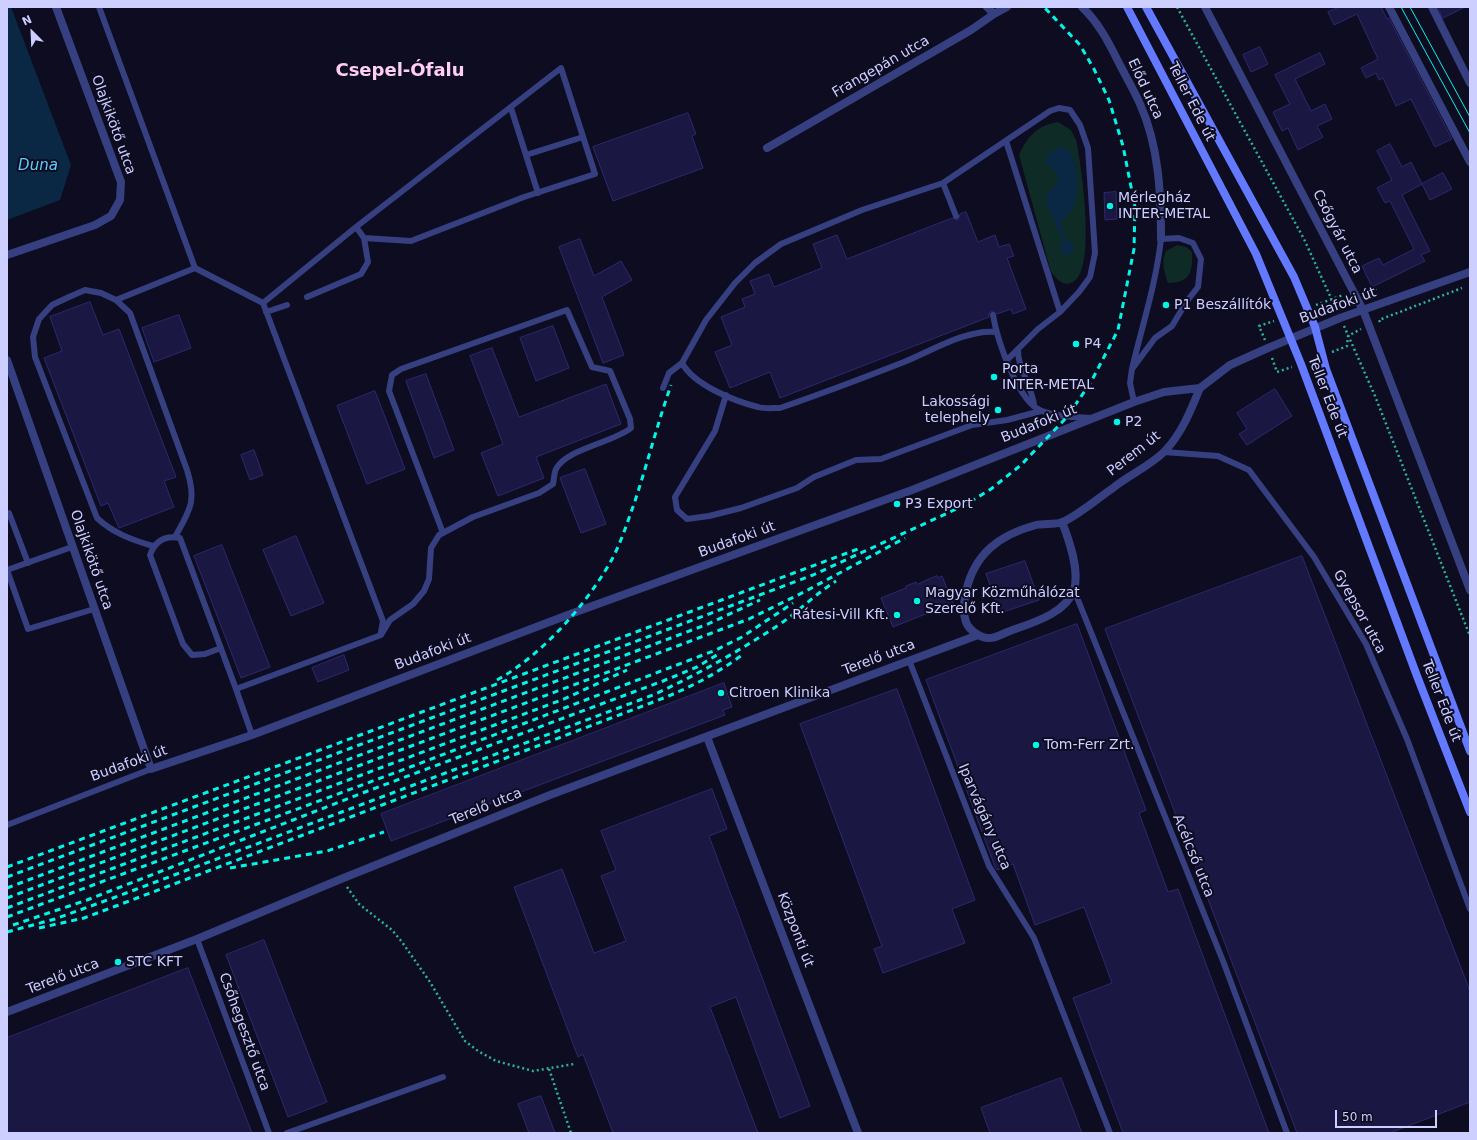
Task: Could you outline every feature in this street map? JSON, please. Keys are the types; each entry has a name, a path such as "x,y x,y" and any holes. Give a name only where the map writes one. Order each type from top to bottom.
{"main road":[{"name":"Teller Ede út","path":"1127,7 1256,254 1291,338 1417,676 1470,812"},
{"name":"Teller Ede út","path":"1146,7 1294,277 1315,327 1326,369 1470,751"}],"street":[{"name":"Olajkikötő utca","path":"7,255 95,225 110,216 120,200 121,182 56,7"},
{"path":"988,7 994,14"},
{"name":"Frangepán utca","path":"767,148 971,30 1007,7"},
{"name":"Előd utca","path":"1082,7 1104,34 1140,104 1151,133 1158,167 1161,208 1161,239"},
{"name":"Csőgyár utca","path":"1205,7 1363,310 1470,590"},
{"path":"1389,7 1470,162"},
{"path":"1432,7 1470,83"},
{"name":"Budafoki út","path":"152,769 252,735 573,613 912,490 1134,402 1164,392 1200,388 1230,366 1315,327 1470,272"},
{"name":"Olajkikötő utca","path":"7,360 94,609 152,769"},
{"name":"Perem út","path":"978,635 970,629 966,623 963,610 969,577 978,560 995,544 1012,534 1036,525 1062,522 1164,452 1183,427 1200,388"},
{"path":"978,635 989,638 1047,617 1064,604 1074,590 1075,579 1073,555 1062,522"},
{"name":"Terelő utca","path":"7,1012 197,939 550,795 978,635"},
{"name":"Központi út","path":"707,737 858,1133"}],"lane":[{"path":"99,7 195,268 263,303 384,620 380,635"},
{"path":"263,303 356,227 561,68 595,174 538,193 411,241 364,238"},
{"path":"511,108 538,193"},
{"path":"663,388 669,373 682,363 706,320 735,283 755,263 780,244 862,210 943,183 1050,111 1059,108 1070,110 1080,125 1088,148 1095,253 1090,277 1079,292 1060,312 1038,329 1007,360"},
{"path":"526,155 583,137"},
{"path":"1006,141 1060,312"},
{"path":"943,183 956,216"},
{"path":"308,297 361,274 368,262 364,238 356,227"},
{"path":"1132,369 1155,338 1172,326 1187,301 1198,287 1201,259 1193,243 1179,238 1161,239 1158,262 1146,317 1132,369 1130,383 1134,402"},
{"path":"116,300 195,268"},
{"path":"153,546 124,536 107,528 97,518 35,357 33,337 39,319 52,306 86,290 101,293 116,300 130,313 193,487 192,501 186,517 175,537"},
{"path":"266,312 287,305"},
{"path":"236,689 380,635 390,620 414,604 424,591 429,578 431,548 439,535 443,533 472,517 539,493 553,484 556,468 570,455 623,434 631,428 630,418 610,372 592,367 567,310 401,369 392,374 389,382 389,391 443,533"},
{"path":"993,315 996,332 1019,388 1034,405 1041,411 1066,417 1091,418"},
{"path":"682,363 685,369 698,380 726,395 759,407 780,408 905,361 968,335 987,331 996,332"},
{"path":"1018,349 1017,357 1032,394 1034,405"},
{"path":"726,395 715,431 676,497 677,510 687,519 709,516 741,508 797,488 814,477 856,460 881,459 972,425 1007,420 1041,411"},
{"name":"Gyepsor utca","path":"1164,452 1218,456 1249,470 1314,557 1366,644 1406,739 1470,909"},
{"path":"9,513 28,563"},
{"path":"221,648 205,654 192,654 183,644 150,555 153,546 161,539 175,537 180,538 221,648 236,689 252,735"},
{"path":"72,546 7,570 28,629 94,609"},
{"name":"Acélcső utca","path":"1074,590 1223,961 1287,1133"},
{"name":"Iparvágány utca","path":"909,660 989,866 1034,938 1110,1133"},
{"name":"Budafoki út","path":"7,825 152,769"},
{"name":"Csőhegesztő utca","path":"197,939 269,1133"},
{"path":"287,1133 443,1077"}],"path":[{"path":"1177,7 1304,239 1375,396 1470,636"},
{"path":"1382,328 1379,320 1463,287"},
{"path":"341,879 359,904 392,930 402,942 430,982 465,1041 496,1061 534,1071 574,1064"},
{"path":"549,1069 570,1133"}],"green space":[{"path":"1058,122 1071,130 1076,140 1086,217 1084,260 1079,275 1068,284 1062,283 1051,272 1019,155 1034,133 1045,126"},
{"path":"1177,245 1186,247 1192,252 1191,271 1186,278 1181,281 1168,283 1165,275 1164,255 1166,251"}],"water":[{"name":"Duna","path":"7,7 11,7 71,165 60,200 7,220"},
{"path":"1059,147 1068,149 1074,161 1077,174 1077,189 1073,208 1060,222 1066,240 1072,242 1074,246 1073,251 1069,255 1060,251 1060,245 1063,241 1047,205 1046,195 1059,180 1056,172 1045,162 1048,155"}],"building":[{"path":"1340,7 1381,7 1387,19 1389,18 1452,139 1435,147 1411,99 1396,106 1383,78 1379,80 1376,73 1366,78 1361,68 1378,59 1357,14 1334,25 1328,12"},
{"path":"1438,7 1465,7 1443,18"},
{"path":"1260,47 1268,64 1251,72 1243,55"},
{"path":"1320,53 1325,64 1295,79 1311,111 1325,104 1332,119 1317,126 1323,137 1298,150 1288,128 1282,131 1273,112 1290,104 1275,75"},
{"path":"688,113 696,134 692,136 703,168 613,201 593,147"},
{"path":"1390,144 1402,167 1411,162 1422,184 1402,195 1430,251 1421,255 1425,261 1372,287 1362,266 1379,258 1383,265 1414,249 1390,201 1385,203 1377,188 1392,180 1377,151"},
{"path":"1443,173 1452,189 1430,200 1422,184"},
{"name":"Mérlegház INTER-METAL","path":"1116,192 1117,219 1105,220 1104,193"},
{"path":"966,212 978,242 995,235 999,247 1009,244 1014,256 1007,258 1026,309 1013,314 1011,309 997,314 992,311 989,313 989,317 780,398 770,372 730,388 715,352 732,345 721,317 745,307 742,299 755,294 750,281 769,274 774,287 822,268 813,244 837,235 847,259 952,218 958,220 960,214"},
{"path":"580,239 594,276 621,261 632,280 602,297 624,355 603,363 559,247"},
{"path":"90,302 103,335 119,329 176,477 164,481 174,507 119,528 108,503 101,506 44,358 62,351 50,317"},
{"path":"179,315 191,348 154,362 142,328"},
{"path":"553,326 569,368 536,381 520,338"},
{"path":"492,348 519,417 606,384 621,424 536,457 544,478 498,496 481,453 503,444 470,356"},
{"path":"426,374 454,450 434,458 406,381"},
{"path":"1275,389 1292,416 1247,445 1239,434 1247,429 1237,413"},
{"path":"375,391 405,469 367,484 337,406"},
{"path":"254,450 263,475 250,480 241,455"},
{"path":"585,469 606,524 581,533 560,478"},
{"path":"296,536 324,603 291,616 263,550"},
{"path":"222,545 270,667 241,678 194,556"},
{"path":"1302,556 1470,991 1470,1102 1390,1133 1297,1133 1105,629"},
{"path":"1025,561 1039,600 1000,613 986,574"},
{"name":"Magyar Közműhálózat Szerelő Kft.","path":"937,576 938,578 942,576 953,603 893,627 881,598 906,588 906,586 916,582 917,584"},
{"path":"1077,624 1146,810 1139,813 1168,892 1178,889 1269,1133 1123,1133 1073,998 1112,983 1084,907 1035,925 1013,864 997,870 995,867 926,680"},
{"path":"344,655 349,670 318,682 312,668"},
{"path":"724,683 732,707 723,710 725,715 391,841 381,814"},
{"path":"897,689 975,900 952,909 965,943 883,973 874,949 882,946 800,724"},
{"path":"712,789 727,829 709,836 810,1106 780,1118 736,997 710,1007 758,1133 613,1133 583,1054 578,1057 514,887 562,869 594,953 626,941 601,876 616,870 601,831"},
{"path":"264,940 327,1102 288,1117 226,955"},
{"path":"188,968 252,1133 7,1133 7,1038"},
{"path":"1061,1078 1082,1133 990,1133 981,1108"},
{"path":"541,1096 555,1133 529,1133 518,1104"}],"tram line":[{"path":"1401,7 1470,133"},
{"path":"1410,7 1470,117"}],"railway":[{"path":"7,877 813,575 965,505 991,489 1021,465 1067,417 1091,382 1118,330 1134,249 1135,207 1123,146 1109,100 1080,45 1044,7"},
{"path":"497,680 514,670 562,628 601,578 615,554 621,540 634,504 671,385"},
{"path":"7,898 749,619 804,592 905,538"},
{"path":"7,867 858,549"},
{"path":"7,932 55,919 113,898 653,695 720,661 751,642 783,622 836,581"},
{"path":"7,888 708,624 760,600"},
{"path":"7,917 413,766 716,650 742,637 793,603"},
{"path":"13,925 87,900 365,792 663,681 697,667 720,653"},
{"path":"39,928 84,918 656,701 679,692 700,681 722,669 742,655"},
{"path":"7,908 564,699 627,670"},
{"path":"230,868 327,851 384,832"}],"place":[{"name":"Mérlegház INTER-METAL","path":"1110,206"},
{"name":"P1 Beszállítók","path":"1166,305"},
{"name":"P4","path":"1076,344"},
{"name":"Porta INTER-METAL","path":"994,377"},
{"name":"Lakossági telephely","path":"998,410"},
{"name":"P2","path":"1117,422"},
{"name":"P3 Export","path":"897,504"},
{"name":"Magyar Közműhálózat Szerelő Kft.","path":"917,601"},
{"name":"Rátesi-Vill Kft.","path":"897,615"},
{"name":"Citroen Klinika","path":"721,693"},
{"name":"Tom-Ferr Zrt.","path":"1036,745"},
{"name":"STC KFT","path":"118,962"}],"district":[{"name":"Csepel-Ófalu","path":"400,71"}]}
